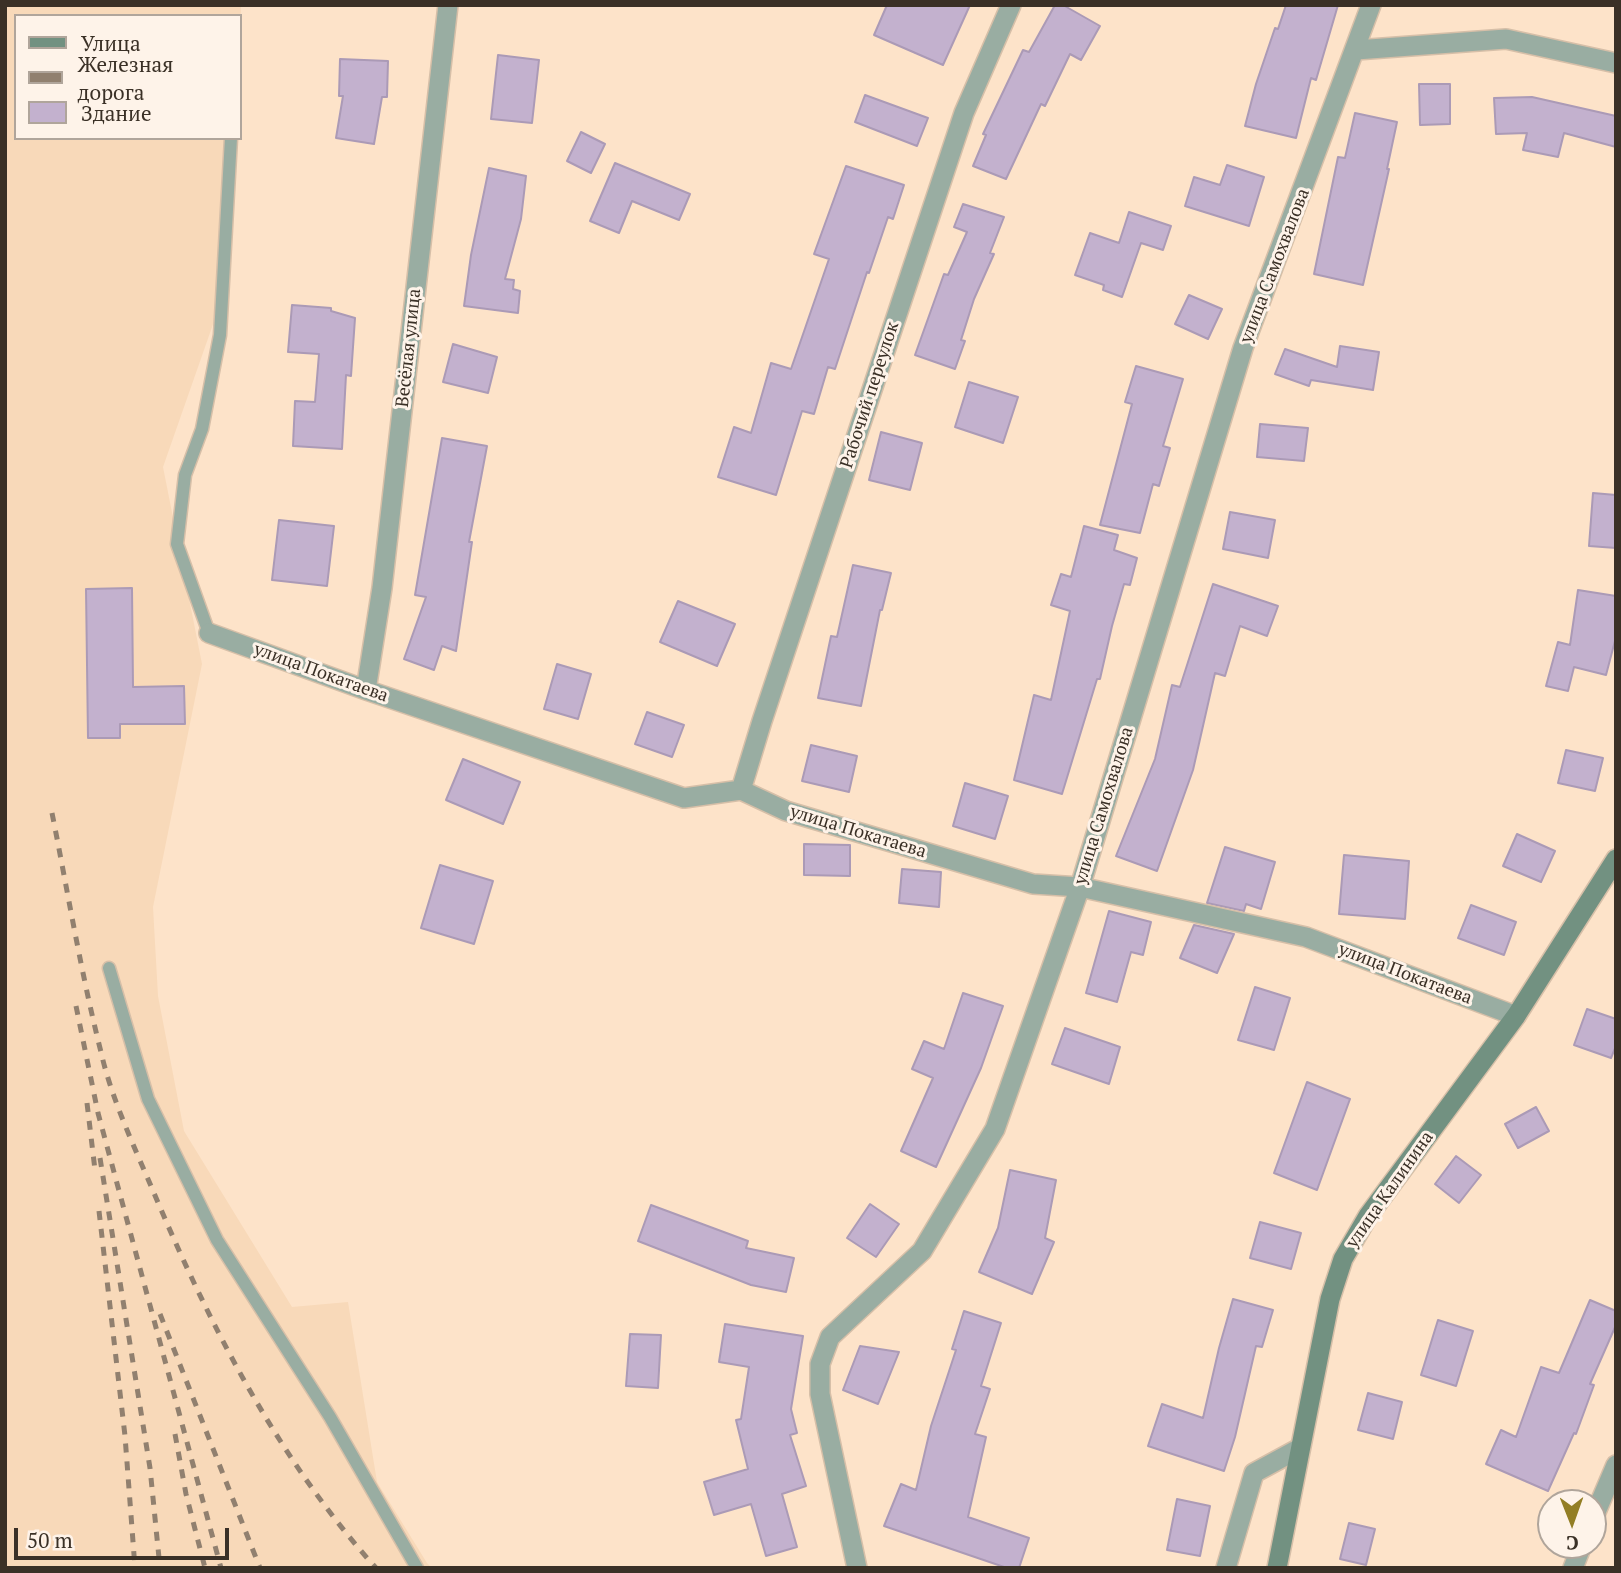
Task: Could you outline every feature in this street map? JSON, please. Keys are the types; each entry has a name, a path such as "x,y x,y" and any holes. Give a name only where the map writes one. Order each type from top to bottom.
{"main road":[{"name":"улица Калинина","path":"1277,1568 1330,1299 1343,1259 1368,1216 1516,1016 1616,859"}],"street":[{"name":"Весёлая улица","path":"366,690 382,588 448,5"},
{"name":"Рабочий переулок","path":"741,790 964,113 1011,5"},
{"name":"улица Самохвалова","path":"858,1568 820,1394 820,1364 830,1337 922,1251 995,1129 1080,887 1243,348 1371,5"},
{"path":"1356,50 1506,39 1616,64"},
{"name":"улица Покатаева","path":"209,633 366,690 684,798 741,790 786,811 1033,884 1080,887 1306,937 1516,1016"},
{"path":"1226,1568 1254,1473 1300,1448"},
{"path":"1606,1489 1616,1465"}],"lane":[{"path":"209,633 177,544 185,475 202,429 220,335 231,140"},
{"path":"109,968 148,1099 217,1240 330,1417 417,1568"}],"shaded area":[{"path":"5,5 241,5 241,14 14,14 14,140 234,140 225,290 163,467 202,664 153,907 158,996 184,1131 292,1307 348,1302 377,1482 432,1568 5,1568"}],"building":[{"path":"887,5 970,5 943,65 874,35"},
{"path":"1055,5 1063,5 1100,26 1081,60 1070,54 1045,106 1041,104 1006,179 973,166 986,135 983,134 1023,50 1029,52"},
{"path":"1286,5 1338,5 1316,80 1311,78 1296,138 1245,126 1256,84 1275,28 1278,29"},
{"path":"498,55 539,60 532,123 491,119"},
{"path":"340,59 388,61 387,97 382,97 374,144 336,138 343,96 339,96"},
{"path":"1419,84 1450,84 1450,124 1420,125"},
{"path":"865,95 928,118 917,146 855,122"},
{"path":"1532,97 1616,116 1616,147 1564,133 1558,157 1523,150 1527,133 1496,134 1494,98"},
{"path":"1355,113 1397,122 1363,285 1314,274 1338,157 1345,158"},
{"path":"581,132 605,144 591,173 567,161"},
{"path":"615,163 690,194 679,220 632,201 619,233 590,221"},
{"path":"1227,165 1264,177 1249,226 1185,206 1194,177 1220,185"},
{"path":"846,166 904,185 893,219 888,217 869,273 867,272 835,369 828,367 814,414 802,411 776,495 718,477 734,427 751,433 771,363 791,369 829,259 814,254"},
{"path":"489,168 526,176 521,219 505,279 514,280 513,289 520,291 518,313 464,306 471,255"},
{"path":"963,204 1004,217 990,253 994,254 974,299 961,340 965,341 955,369 915,355 944,274 948,275 967,232 954,227"},
{"path":"1129,212 1171,226 1163,250 1141,243 1122,297 1103,290 1104,285 1075,275 1090,233 1119,243"},
{"path":"1189,295 1222,309 1208,339 1175,324"},
{"path":"292,305 331,308 331,311 355,318 351,376 346,375 342,449 293,446 295,401 315,402 319,354 288,352"},
{"path":"453,344 497,357 488,393 443,382"},
{"path":"1340,346 1379,352 1373,390 1311,380 1309,386 1275,374 1285,349 1337,367"},
{"path":"1136,366 1183,379 1163,446 1170,448 1159,486 1153,484 1140,533 1100,525 1132,404 1125,402"},
{"path":"969,382 1018,397 1003,443 955,427"},
{"path":"1260,424 1308,428 1304,461 1257,457"},
{"path":"881,432 922,443 910,490 869,480"},
{"path":"442,438 487,446 469,542 472,542 456,651 442,646 434,670 404,659 426,597 415,595"},
{"path":"1593,493 1616,495 1616,548 1589,546"},
{"path":"1230,512 1275,520 1268,558 1223,549"},
{"path":"279,520 334,526 327,586 272,580"},
{"path":"1084,526 1118,535 1114,550 1137,558 1130,585 1124,584 1100,679 1097,679 1062,794 1014,780 1034,695 1051,700 1070,611 1051,605 1061,574 1071,577"},
{"path":"853,565 891,573 880,610 861,706 818,698 831,636 837,637"},
{"path":"1213,584 1278,606 1267,636 1240,626 1225,676 1215,673 1193,770 1157,871 1116,856 1155,759 1172,685 1180,687"},
{"path":"132,588 133,687 184,686 185,724 120,724 120,738 88,738 86,589"},
{"path":"1578,590 1616,596 1616,637 1606,675 1574,667 1568,691 1546,686 1558,642 1570,645"},
{"path":"678,601 735,624 717,666 660,642"},
{"path":"557,664 591,674 578,719 544,709"},
{"path":"647,712 684,725 672,757 635,744"},
{"path":"811,745 857,756 849,792 802,781"},
{"path":"1566,750 1603,758 1595,791 1558,783"},
{"path":"463,759 520,782 503,824 446,800"},
{"path":"965,783 1008,796 995,839 953,826"},
{"path":"1517,834 1555,851 1541,882 1503,866"},
{"path":"804,844 850,845 850,876 804,875"},
{"path":"1225,847 1275,862 1261,909 1246,904 1244,911 1207,903"},
{"path":"1344,855 1409,861 1405,919 1339,914"},
{"path":"440,865 493,881 474,944 421,928"},
{"path":"902,869 941,872 939,907 899,903"},
{"path":"1471,905 1516,922 1504,955 1458,938"},
{"path":"1109,911 1151,922 1143,955 1131,952 1117,1002 1086,993"},
{"path":"1194,925 1234,934 1217,973 1180,958"},
{"path":"1255,987 1290,998 1274,1050 1238,1040"},
{"path":"963,993 1003,1006 981,1068 936,1167 901,1151 933,1078 912,1069 924,1041 944,1049"},
{"path":"1587,1009 1616,1019 1616,1046 1611,1058 1574,1045"},
{"path":"1065,1028 1120,1047 1109,1084 1052,1064"},
{"path":"1307,1082 1350,1099 1317,1190 1274,1173"},
{"path":"1536,1107 1549,1131 1518,1148 1505,1124"},
{"path":"1456,1156 1481,1175 1459,1203 1435,1184"},
{"path":"1010,1170 1056,1180 1045,1238 1054,1242 1032,1294 979,1272 998,1228"},
{"path":"870,1204 899,1224 876,1257 847,1238"},
{"path":"651,1205 748,1241 746,1248 794,1258 786,1292 751,1285 638,1241"},
{"path":"1260,1222 1301,1233 1291,1269 1250,1258"},
{"path":"1233,1299 1273,1310 1262,1347 1256,1346 1235,1437 1224,1471 1148,1446 1162,1404 1203,1418"},
{"path":"1590,1300 1616,1311 1616,1325 1590,1384 1594,1385 1576,1434 1574,1433 1549,1489 1543,1489 1486,1464 1501,1430 1516,1437 1541,1367 1559,1373"},
{"path":"964,1311 1001,1323 981,1386 990,1389 975,1434 986,1437 968,1517 1029,1538 1019,1568 1007,1568 884,1526 901,1484 916,1490 931,1426 956,1350 952,1349"},
{"path":"1438,1320 1473,1331 1456,1386 1421,1375"},
{"path":"725,1324 803,1336 791,1409 797,1433 790,1435 806,1486 782,1494 797,1547 766,1556 751,1504 714,1515 704,1482 748,1469 736,1420 741,1419 749,1367 719,1362"},
{"path":"630,1334 661,1335 658,1388 626,1386"},
{"path":"860,1346 899,1352 878,1404 843,1390"},
{"path":"1368,1393 1402,1402 1393,1439 1358,1430"},
{"path":"1177,1499 1210,1506 1200,1556 1167,1550"},
{"path":"1349,1523 1375,1529 1366,1565 1340,1559"}],"railway":[{"path":"52,813 105,1069 137,1154 196,1288 248,1387 307,1481 340,1526 376,1568"},
{"path":"76,1006 98,1113 221,1568"},
{"path":"87,1103 95,1170"},
{"path":"100,1158 150,1468 160,1568"},
{"path":"99,1211 125,1436 135,1568"},
{"path":"160,1314 260,1568"},
{"path":"175,1434 186,1494 205,1568"}]}
